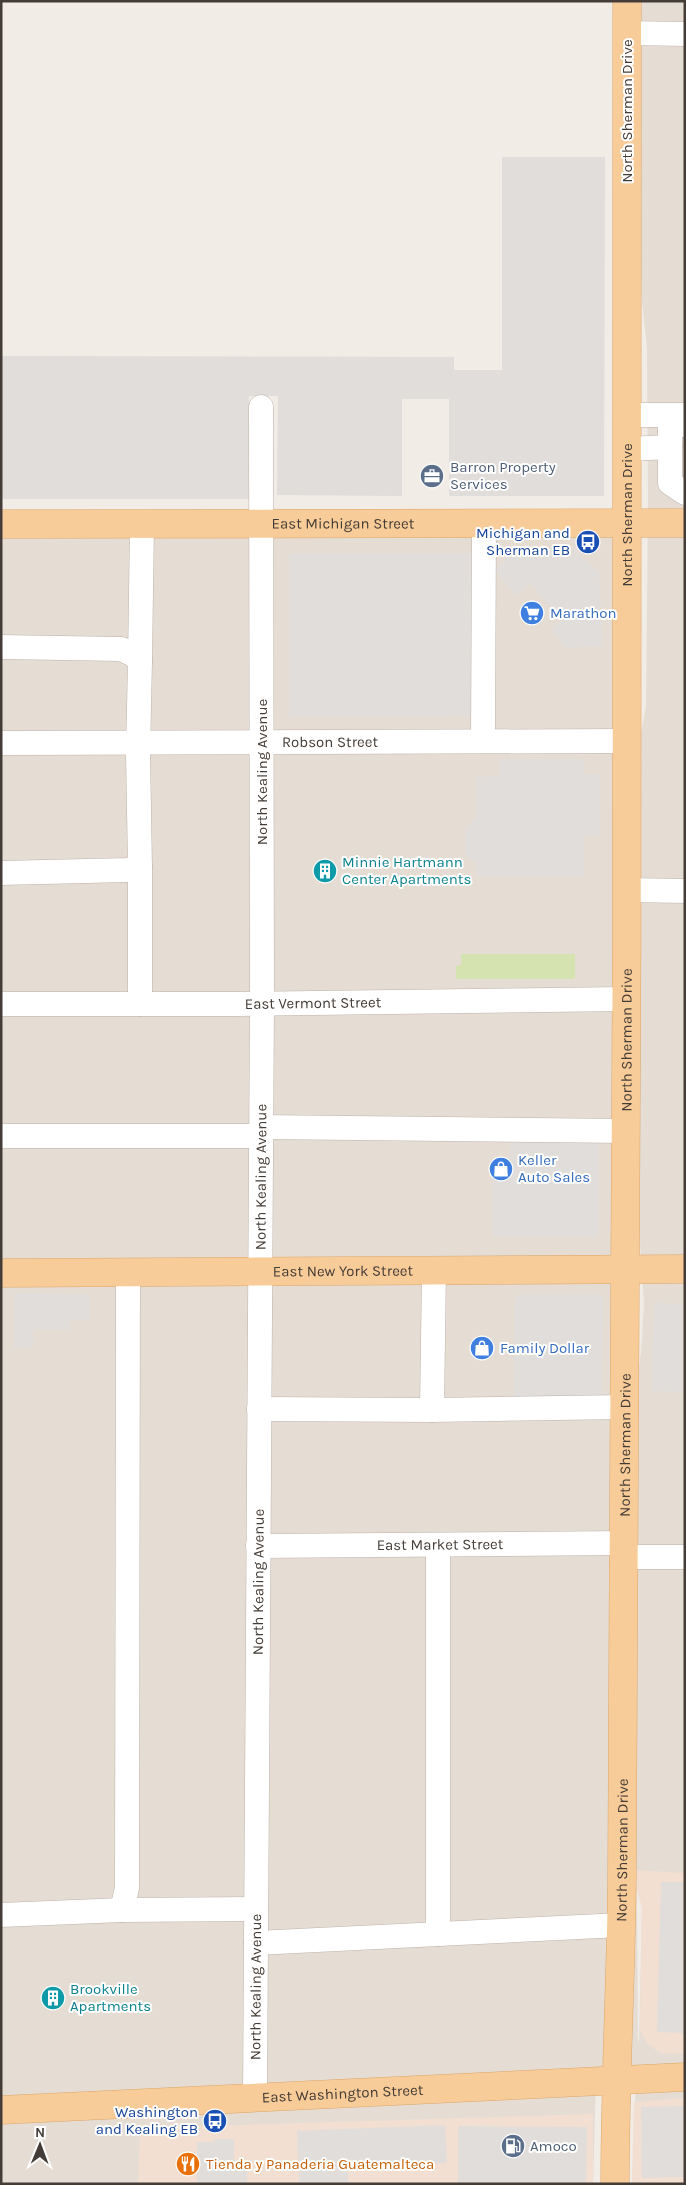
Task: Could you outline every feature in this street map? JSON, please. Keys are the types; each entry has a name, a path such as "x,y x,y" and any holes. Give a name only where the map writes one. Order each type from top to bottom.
{"main road":[{"name":"North Sherman Drive","path":"615,2184 621,1925 624,1550 627,890 627,1"},
{"name":"East Michigan Street","path":"1,524 685,524"},
{"name":"East New York Street","path":"1,1273 685,1269"},
{"name":"East Washington Street","path":"1,2110 685,2076"}],"street":[{"path":"627,33 685,34"},
{"name":"North Kealing Avenue","path":"255,2098 262,1003 261,406"},
{"path":"627,415 676,426"},
{"path":"627,449 676,426"},
{"path":"676,426 670,484 685,493"},
{"path":"140,1004 139,742 142,524"},
{"path":"483,741 484,524"},
{"path":"1,647 121,649 132,654 140,661"},
{"name":"Robson Street","path":"1,743 627,741"},
{"path":"1,873 128,870 140,867"},
{"path":"627,890 685,891"},
{"name":"East Vermont Street","path":"1,1004 626,999"},
{"path":"1,1136 261,1132 626,1131"},
{"path":"432,1410 434,1270"},
{"path":"122,1910 127,1888 128,1272"},
{"path":"259,1409 624,1408"},
{"path":"438,1545 438,1934"},
{"name":"East Market Street","path":"258,1546 438,1545 624,1550 685,1557"},
{"path":"1,1915 122,1910 256,1909"},
{"path":"256,1943 621,1925"}],"shaded area":[{"path":"638,1 685,1 685,2184 632,2184 636,2080 596,2081 593,2184 1,2184 1,519 622,528 635,1403 644,1304 640,1243 638,750 646,706 648,500 647,349 638,227","holes":["637,1890 642,1907 639,2041 638,2041"]},
{"path":"502,157 605,157 604,496 449,496 449,399 402,399 402,496 277,495 278,396 249,396 249,499 1,499 1,356 454,357 454,370 502,370"},
{"path":"505,549 574,549 599,572 603,646 566,648 551,629 561,621 531,583 515,595 495,569 505,562"},
{"path":"475,553 475,716 289,717 289,554"},
{"path":"499,759 584,759 584,774 600,774 600,835 584,835 584,877 477,877 477,864 466,855 466,828 476,818 476,777 499,776"},
{"path":"510,1138 599,1139 598,1237 493,1237 493,1181 509,1181"},
{"path":"14,1293 90,1294 90,1320 70,1320 69,1330 33,1329 33,1348 14,1348"},
{"path":"515,1295 603,1295 602,1402 514,1401"},
{"path":"654,1303 685,1304 685,1392 652,1391"},
{"path":"632,1870 685,1873 685,2054 660,2053 646,2042 640,2029 642,1907"},
{"path":"661,1882 685,1882 685,2033 657,2032"},
{"path":"685,2098 685,2184 632,2184 634,2102"},
{"path":"685,2106 685,2177 642,2178 641,2107"},
{"path":"593,2114 593,2184 138,2184 140,2128"},
{"path":"445,2125 447,2163 348,2167 348,2184 299,2184 297,2131"},
{"path":"458,2126 587,2127 586,2184 458,2184"},
{"path":"215,2139 234,2139 234,2165 237,2169 247,2169 247,2184 197,2184 197,2142 214,2142"}],"green space":[{"path":"461,954 575,954 575,979 456,979 456,966 461,965"}],"place":[{"name":"Barron Property Services","path":"432,476"},
{"name":"Michigan and Sherman EB","path":"588,542"},
{"name":"Marathon","path":"532,613"},
{"name":"Minnie Hartmann Center Apartments","path":"325,871"},
{"name":"Keller Auto Sales","path":"501,1169"},
{"name":"Family Dollar","path":"482,1348"},
{"name":"Brookville Apartments","path":"53,1998"},
{"name":"Washington and Kealing EB","path":"215,2121"},
{"name":"Amoco","path":"513,2146"},
{"name":"Tienda y Panaderia Guatemalteca","path":"188,2164"}]}
